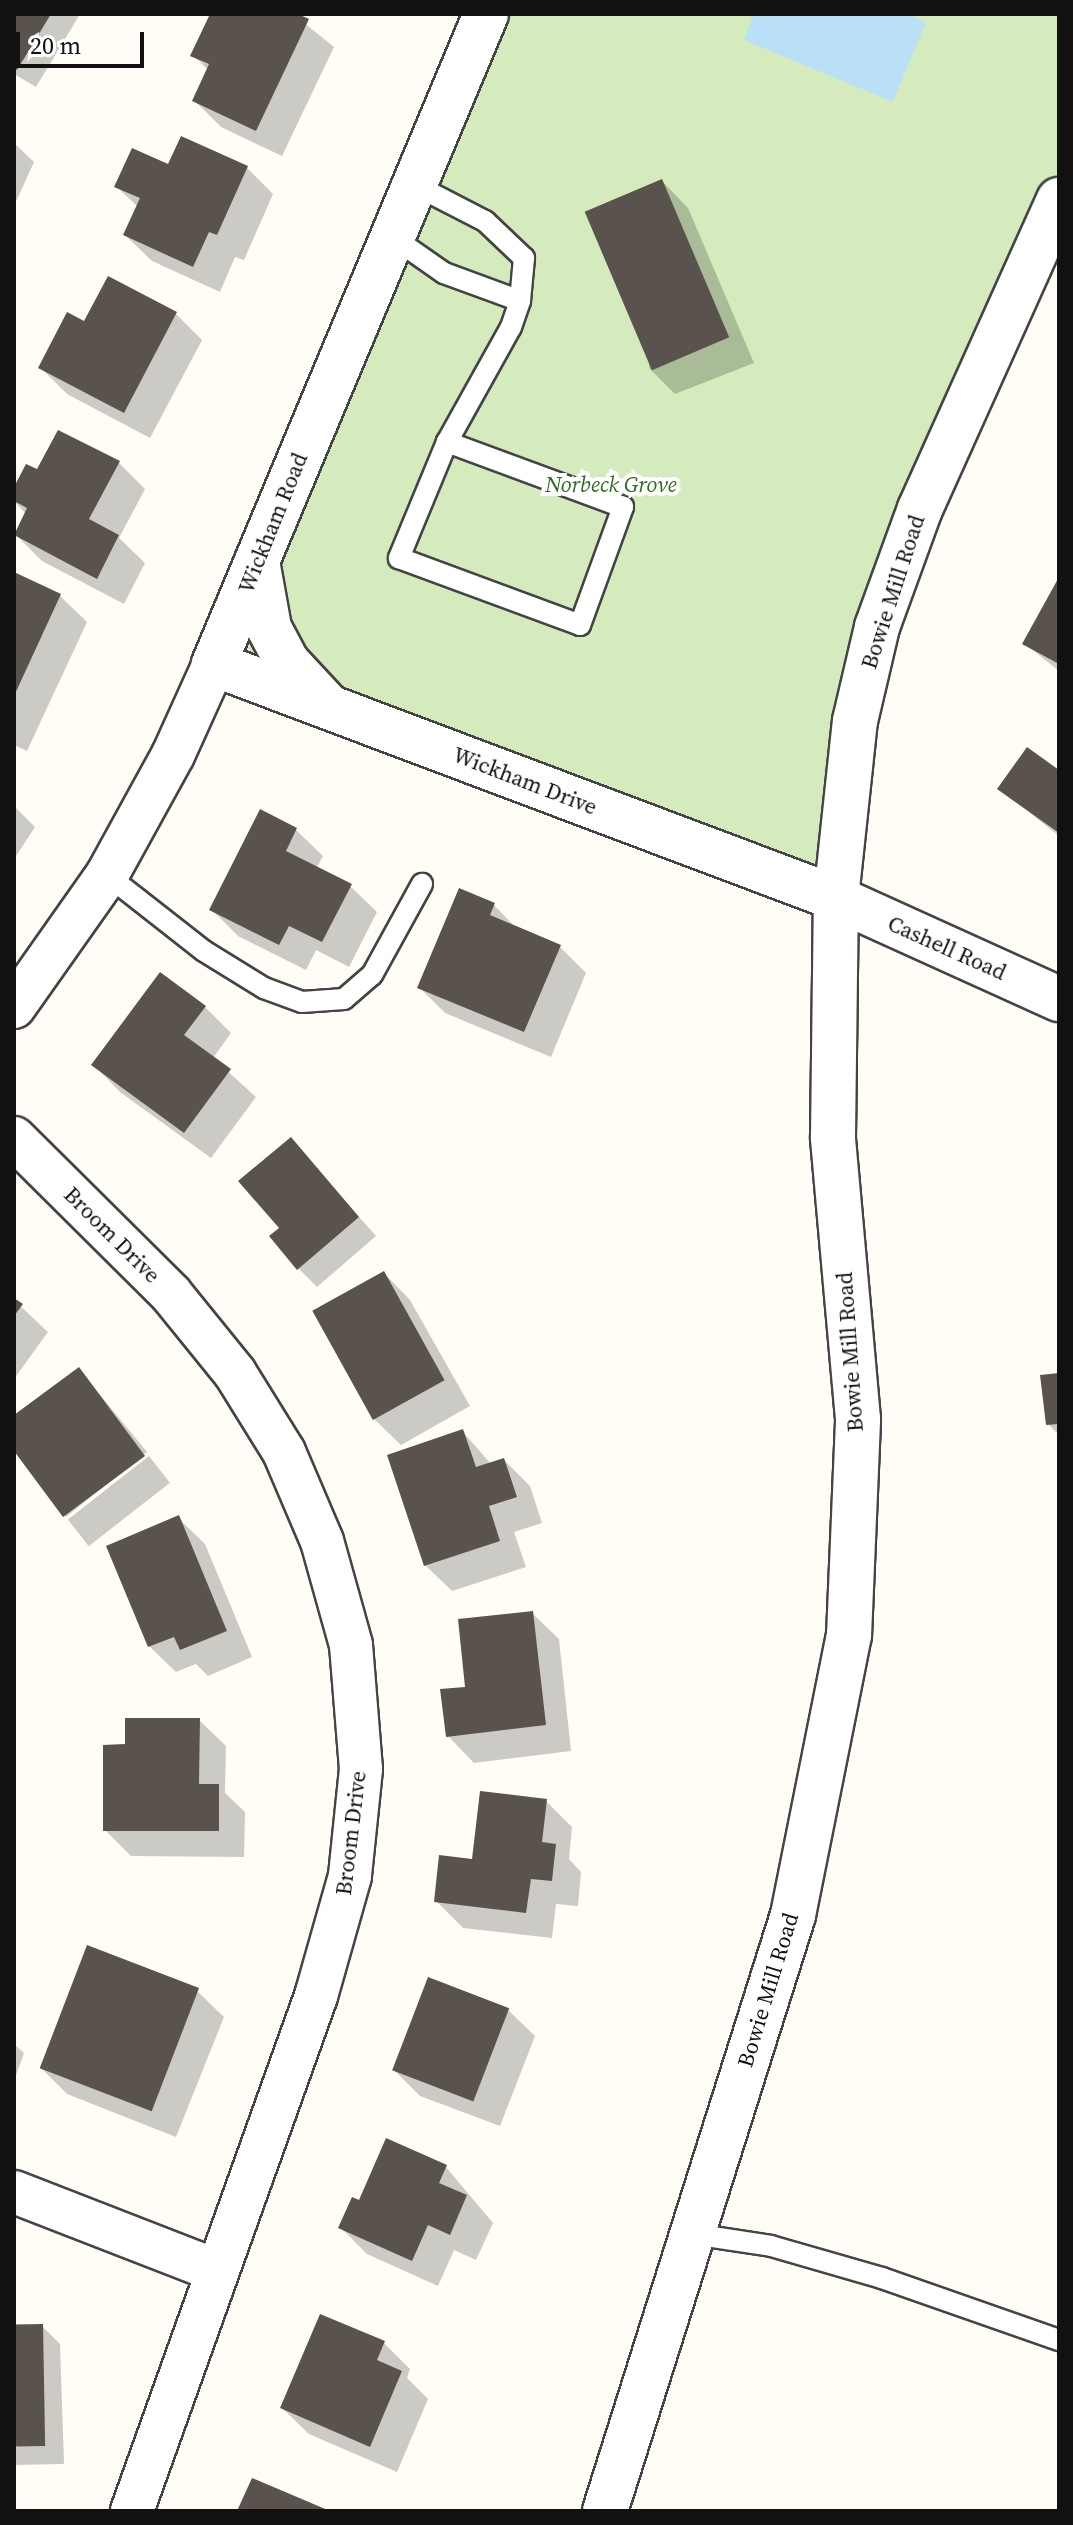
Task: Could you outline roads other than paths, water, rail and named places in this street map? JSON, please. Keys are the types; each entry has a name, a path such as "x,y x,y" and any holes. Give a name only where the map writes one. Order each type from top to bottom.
{"street":[{"name":"Wickham Road","path":"14,1007 107,875 173,755 486,14"},
{"name":"Bowie Mill Road","path":"605,2511 793,1915 849,1636 858,1419 833,1137 836,898 855,721 877,627 920,509 1059,200"},
{"path":"257,561 269,628 287,662 331,708"},
{"name":"Wickham Drive","path":"214,664 836,898"},
{"name":"Cashell Road","path":"836,898 1059,999"},
{"name":"Broom Drive","path":"14,1138 171,1294 235,1373 289,1465 322,1541 351,1645 361,1769 350,1876 316,1996 215,2270 132,2511"},
{"path":"14,2192 215,2270"}],"lane":[{"path":"413,184 485,221 524,258 520,301 447,442 399,558 580,625 623,507 447,442"},
{"path":"391,236 444,273 520,301"},
{"path":"107,875 204,951 264,988 302,1002 344,999 372,975 422,884"},
{"path":"693,2234 771,2246 882,2278 1059,2340"}],"water":[{"path":"754,14 907,14 926,22 893,102 744,40"}],"park label":[{"name":"Norbeck Grove","path":"611,485"}]}
